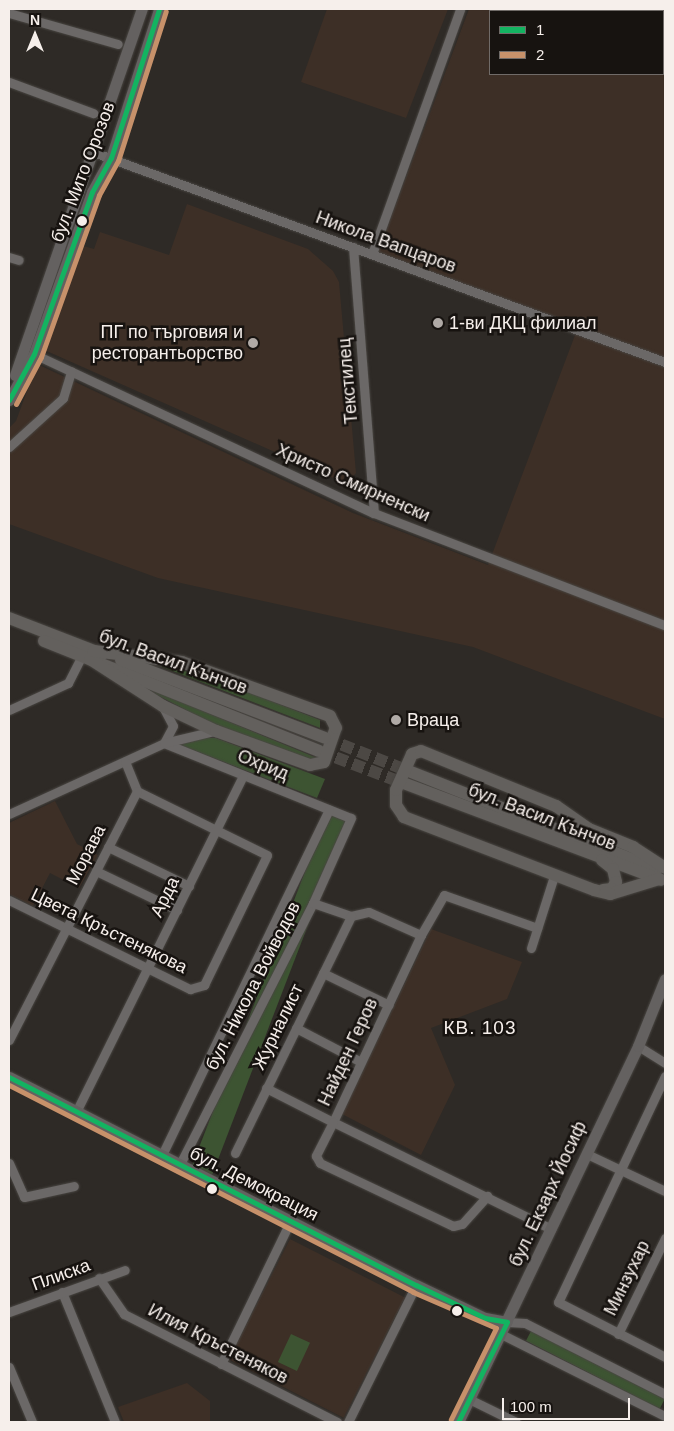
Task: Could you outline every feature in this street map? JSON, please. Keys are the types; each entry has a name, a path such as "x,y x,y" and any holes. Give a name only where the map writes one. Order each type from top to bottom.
{"main road":[{"name":"бул. Васил Кънчов","path":"9,618 89,655 319,751"},
{"name":"бул. Васил Кънчов","path":"9,627 325,738"},
{"path":"89,655 182,662 330,716 336,728 324,762 314,766 216,731 163,706 89,655"},
{"path":"421,751 556,806 589,829 633,848 664,875 610,894 594,890 404,817 395,798 412,754 421,751"},
{"name":"бул. Васил Кънчов","path":"409,778 664,875 598,857 409,778"},
{"path":"594,890 612,889 616,882 613,869 598,857"}],"street":[{"name":"бул. Мито Орозов","path":"9,385 26,350 96,153 142,9"},
{"name":"бул. Мито Орозов","path":"9,400 34,354 92,192 111,158 159,9"},
{"path":"372,254 460,9"},
{"path":"9,13 118,44"},
{"path":"9,82 93,113"},
{"name":"Никола Вапцаров","path":"96,153 665,362"},
{"name":"Текстилец","path":"353,247 374,513"},
{"path":"9,257 19,260"},
{"name":"Христо Смирненски","path":"34,354 374,513 665,625"},
{"path":"9,447 63,398 71,371"},
{"path":"9,710 68,683 89,655"},
{"path":"163,706 173,726 164,743"},
{"path":"9,814 164,743 216,731"},
{"name":"Охрид","path":"164,743 351,818"},
{"path":"125,761 137,792 217,828"},
{"name":"Арда","path":"76,1114 243,775"},
{"name":"Морава","path":"9,1040 137,792"},
{"name":"бул. Никола Войводов","path":"161,1157 329,809"},
{"name":"бул. Никола Войводов","path":"179,1166 313,903 351,818"},
{"name":"Цвета Кръстенякова","path":"9,900 190,989 204,985 267,855 217,828"},
{"path":"108,848 189,886"},
{"path":"96,871 176,910"},
{"path":"531,948 554,876"},
{"name":"Найден Геров","path":"537,928 444,894 422,935 333,1122 551,1229"},
{"path":"313,903 351,916 369,912 422,935"},
{"name":"Журналист","path":"235,1153 351,916"},
{"path":"323,973 388,1005"},
{"name":"бул. Екзарх Йосиф","path":"458,1422 638,1046 665,978"},
{"path":"296,1028 361,1062"},
{"path":"638,1046 665,1063"},
{"path":"665,1076 558,1302 665,1357"},
{"name":"бул. Демокрация","path":"9,1077 76,1114 484,1318 524,1323 665,1394"},
{"path":"266,1088 333,1122 316,1156 320,1163 453,1226 462,1224 487,1196"},
{"path":"587,1154 665,1191"},
{"path":"9,1163 24,1197 74,1186"},
{"path":"221,1364 290,1222"},
{"name":"Минзухар","path":"618,1334 665,1238"},
{"name":"Плиска","path":"9,1312 125,1270"},
{"name":"Илия Кръстеняков","path":"99,1278 124,1314 337,1422"},
{"path":"348,1422 416,1285"},
{"path":"62,1292 116,1422"},
{"name":"бул. Демокрация","path":"484,1318 501,1334 665,1416"},
{"path":"9,1368 32,1422"},
{"path":"469,1399 516,1422"},
{"path":"23,1422 28,1412"}],"shaded area":[{"path":"327,9 448,9 406,118 301,82"},
{"path":"469,9 665,9 665,719 473,647 158,578 9,524 9,428 16,421 37,364 353,513 488,565 577,330 377,255"},
{"name":"ПГ по търговия и ресторантьорство","path":"187,204 308,249 333,271 339,282 356,473 347,484 42,349 80,245 94,249 100,232 169,255"},
{"path":"55,801 77,844 98,855 79,888 50,873 33,906 9,894 9,823"},
{"path":"431,929 522,962 507,999 431,1028 455,1085 421,1155 342,1114"},
{"path":"290,1239 405,1298 344,1418 229,1359"},
{"path":"187,1383 210,1401 210,1422 124,1422 118,1407"}],"green space":[{"path":"149,662 212,678 320,720 320,728"},
{"path":"128,680 317,758 311,761 219,727"},
{"path":"194,738 216,738 325,779 317,798 177,744"},
{"path":"329,809 350,817 211,1177 191,1169"},
{"path":"531,1331 665,1399 660,1409 526,1341"},
{"path":"291,1334 310,1343 297,1371 278,1362"}],"tunnel":[{"path":"325,738 411,772"},
{"path":"319,751 406,784"}],"transit line":[{"name":"1","path":"9,400 34,354 92,192 111,158 159,9"},
{"name":"2","path":"16,404 41,357 99,195 118,161 166,11"},
{"name":"1","path":"9,1077 416,1285 485,1318 507,1322 458,1422"},
{"name":"2","path":"9,1085 413,1292 496,1328 451,1419"}],"place":[{"name":"1-ви ДКЦ филиал","path":"438,323"},
{"name":"ПГ по търговия и ресторантьорство","path":"253,343"},
{"name":"Враца","path":"396,720"}],"district":[{"name":"КВ. 103","path":"480,1028"}]}
